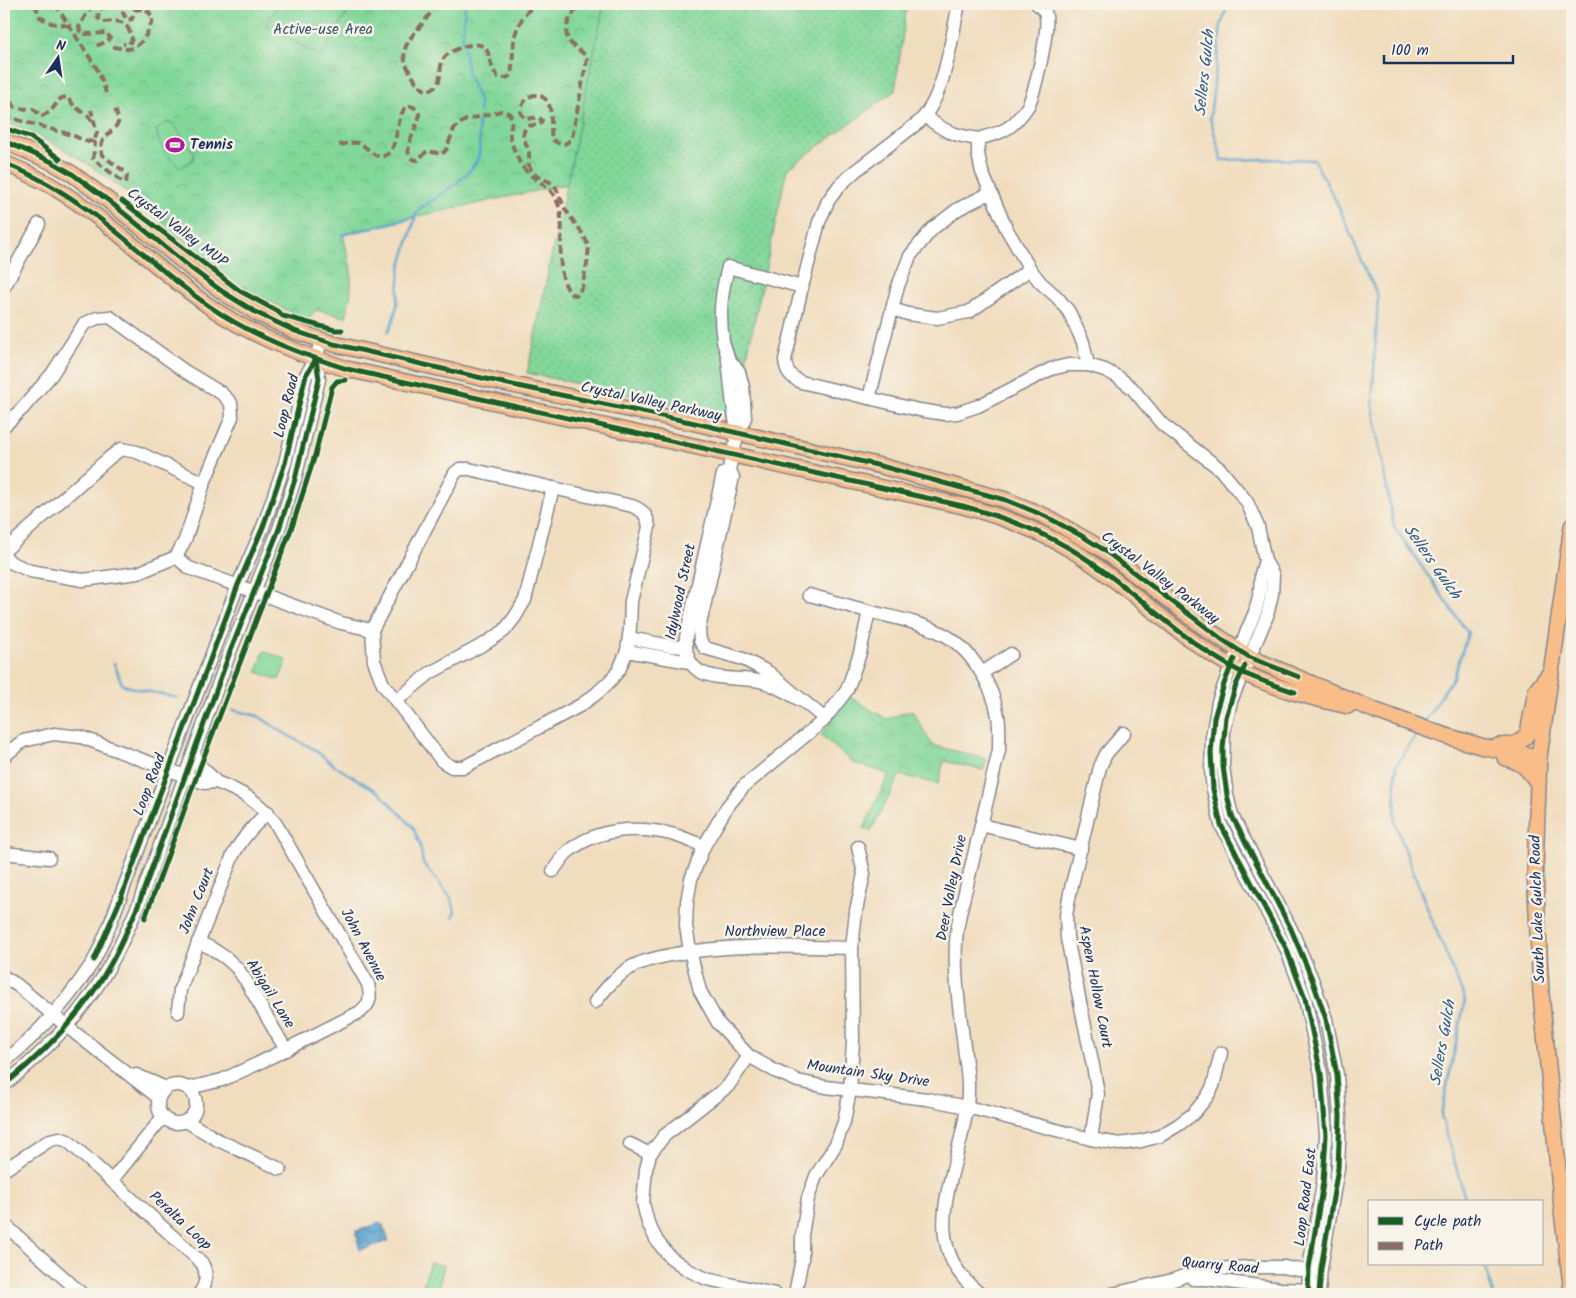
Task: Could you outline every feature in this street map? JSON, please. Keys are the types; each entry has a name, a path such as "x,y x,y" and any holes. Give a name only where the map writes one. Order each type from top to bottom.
{"main road":[{"name":"Crystal Valley Parkway","path":"4,141 50,161 84,182 192,269 240,303 295,330 334,344 508,384 738,433 881,466 986,494 1032,510 1063,525 1104,550 1204,627 1244,654 1376,711 1446,736 1484,747 1539,757"},
{"name":"Crystal Valley Parkway","path":"4,163 40,179 66,195 225,317 266,339 316,359 357,371 731,462 970,508 1028,528 1063,545 1089,561 1177,629 1236,669 1268,683 1315,698 1376,711"},
{"name":"South Lake Gulch Road","path":"1572,526 1539,757 1535,872 1541,992 1572,1293"},
{"path":"1484,747 1513,745 1522,740 1528,733 1536,691 1550,672"},
{"path":"1484,747 1492,755 1520,763 1527,768 1538,783"}],"street":[{"path":"958,4 942,82 925,116 854,172 839,186 828,201 819,222 786,353 786,365 790,375 801,382 919,410 945,414 957,413 978,406 1051,369 1088,365 1077,328 1069,312 1058,298 1040,282 1014,243 982,172 978,154 978,139"},
{"path":"925,116 954,135 978,139 1002,132 1015,122 1027,108 1034,91 1043,51 1046,18 1044,11 1036,4"},
{"path":"870,398 898,286 910,256 932,229 958,209 990,193"},
{"path":"4,287 39,224"},
{"name":"Idylwood Street","path":"802,287 728,268 721,293 720,319 728,358 739,372 743,387 745,418 738,433 731,462 723,474 685,647 689,662 698,671 706,674 771,684 802,701"},
{"path":"892,309 908,314 937,318 969,312 1030,269"},
{"path":"4,426 22,409 52,374 84,324 97,318 110,318 186,372 221,394 231,403 232,417 176,557 138,573 82,580 30,571 10,562 4,555"},
{"path":"316,359 321,340"},
{"name":"Loop Road","path":"4,1062 33,1036 73,992 94,960 119,903 238,585 263,527 285,463 306,375 316,359"},
{"name":"Loop Road","path":"4,1085 45,1049 91,995 110,965 138,906 230,652 279,529 295,479 319,379 316,359"},
{"name":"Loop Road East","path":"1088,365 1105,370 1132,388 1162,424 1220,469 1247,502 1258,527 1265,561 1273,575 1272,594 1266,616 1218,702 1210,753 1213,789 1221,825 1286,948 1305,998 1322,1074 1326,1135 1324,1183 1314,1292"},
{"path":"4,551 121,449 137,452 204,483"},
{"name":"Idylwood Street","path":"731,462 733,477 700,629 700,641 705,648 743,659 762,668 825,719"},
{"path":"460,469 469,469 553,488 632,506 641,510 647,517 649,527 631,601 627,651 619,670 610,681 580,705 464,767 452,767 442,762 383,684 374,662 372,630 455,473 460,469"},
{"path":"396,701 430,672 486,643 504,631 516,617 525,600 553,488"},
{"path":"176,557 189,568 341,623 372,630"},
{"name":"Deer Valley Drive","path":"809,594 917,623 943,634 960,648 982,673 993,697 998,714 1000,732 998,750 960,915 956,944 957,977 968,1085 967,1107 943,1217 944,1235 948,1252 955,1268 969,1286 980,1294"},
{"name":"Mountain Sky Drive","path":"869,611 860,653 847,690 825,719 743,787 727,807 704,846 691,879 687,902 686,926 690,951 700,991 718,1023 749,1056 775,1071 798,1081 826,1088 927,1099 967,1107 1091,1139 1119,1144 1160,1136 1178,1126 1193,1114 1212,1086 1222,1053"},
{"path":"629,638 685,647"},
{"path":"627,651 689,662"},
{"path":"982,673 1011,654"},
{"name":"Aspen Hollow Court","path":"1091,1139 1098,1094 1067,938 1067,907 1100,768 1106,754 1124,732"},
{"name":"John Avenue","path":"4,756 23,741 54,734 81,737 204,783 216,782 238,790 253,799 268,812 276,824 368,984 371,996 368,1006 360,1012 222,1080 189,1088"},
{"name":"John Avenue","path":"194,752 200,767 210,773 216,782"},
{"name":"John Court","path":"178,1012 180,989 238,845 252,827 268,812"},
{"path":"981,825 1081,848"},
{"path":"553,871 569,850 593,837 619,830 645,829 672,834 704,846"},
{"path":"795,1294 802,1259 802,1235 808,1198 816,1176 836,1144 844,1122 850,1090 853,1042 852,948 856,911 864,874 858,847"},
{"path":"4,853 49,858"},
{"name":"Abigail Lane","path":"198,942 226,958 237,968 286,1050"},
{"name":"Northview Place","path":"595,1002 612,981 634,966 649,960 690,951 746,946 852,948"},
{"path":"4,977 17,985 66,1026 124,1070 162,1093"},
{"path":"749,1056 728,1086 664,1136 650,1154 646,1169 643,1203 648,1223 657,1241 670,1257 688,1270 707,1279 775,1294"},
{"name":"John Avenue","path":"192,1113 222,1080"},
{"path":"180,1084 189,1088 196,1097 192,1113 174,1123 163,1117 159,1111 162,1093 170,1086 180,1084"},
{"path":"192,1113 232,1147 280,1169"},
{"path":"112,1180 163,1117"},
{"name":"Peralta Loop","path":"4,1170 50,1140 59,1138 68,1141 202,1263 205,1269 206,1280 200,1294"},
{"path":"630,1144 650,1154"},
{"path":"4,1224 82,1294"},
{"name":"Quarry Road","path":"1173,1280 1195,1272 1218,1269 1249,1267 1300,1270 1315,1268"},
{"name":"Quarry Road","path":"1173,1280 1206,1279 1314,1292"},
{"path":"1112,1294 1173,1280"}],"green space":[{"name":"Active-use Area","path":"4,4 604,4 567,184 343,234 351,269 351,294 346,317 316,310 307,320 233,280 188,245 131,196 76,156 4,121"},
{"name":"Active-use Area","path":"279,4 352,4 321,57 266,25"},
{"path":"604,4 907,4 895,91 787,169 734,417 527,373"},
{"name":"Tennis","path":"168,122 174,124 194,154 193,160 181,167 169,157 161,145 157,134 157,129"},
{"path":"264,651 287,660 279,680 257,672"},
{"path":"850,697 887,719 912,710 932,745 987,759 983,770 944,761 938,784 900,775 871,831 864,828 889,774 853,763 821,735"},
{"path":"430,1262 444,1266 438,1290 423,1285"}],"water":[{"path":"380,1223 384,1226 383,1231 385,1230 389,1241 360,1250 357,1239 360,1238 356,1236 356,1231"}],"waterway":[{"path":"462,43 465,4"},
{"name":"Sellers Gulch","path":"1228,4 1221,25 1210,118 1222,160 1314,160 1336,201 1378,297 1372,407 1394,527 1468,633 1454,676 1424,723"},
{"path":"464,47 468,75 479,100 479,112"},
{"path":"388,332 397,305 400,269 417,212 462,178 475,164 480,148 478,122"},
{"path":"342,235 415,217"},
{"path":"114,663 122,684 135,689 177,698"},
{"path":"233,710 258,716 314,749 335,766 380,793 413,827 420,845 423,863 451,898 455,911 453,917"},
{"name":"Sellers Gulch","path":"1418,732 1396,766 1395,823 1465,1000 1441,1115 1465,1200"},
{"name":"Sellers Gulch","path":"1485,1266 1493,1294"}],"marked path":[{"path":"35,4 40,17 51,23 69,26"},
{"path":"55,4 99,72 106,93"},
{"path":"92,4 79,27 80,31 85,34 107,33 110,38 108,41 96,46"},
{"path":"106,4 99,11 98,18 103,22 119,21 128,28 132,39 129,44 123,44"},
{"path":"113,47 126,49 136,46 144,39 153,19 149,12 139,9 135,10 132,19 127,20 123,13 126,4"},
{"path":"437,4 409,40 404,55 411,74 418,84 427,91 434,88 437,84 441,64 448,54 470,45 480,45 486,49 498,77 506,78 510,76 514,38 518,26 535,4"},
{"path":"339,145 358,143 379,157 388,154 395,142 401,115 404,109 409,106 415,108 419,113 419,119 409,148 410,156 418,160 427,151 442,154 446,150 454,129 466,120 501,111 509,113 512,119 511,139 519,161 524,169 548,188 557,201 561,221 562,275 565,285 571,294 577,295 582,287 589,247 584,236 565,209 556,188 552,183 532,172 529,166 529,152 523,136 528,126 540,124 542,120 538,117 527,119 521,114 522,105 528,98 535,95 540,96 547,102 551,111 552,139 563,144 572,138 587,59 570,42 566,33 568,23 577,4"},
{"path":"4,92 15,107 33,109 42,116 50,112 61,98 67,97 75,107 93,122"},
{"path":"92,141 95,143 93,159 123,182 126,182 127,176 125,172 102,155 102,143 119,121 115,109"},
{"path":"4,116 72,135 88,142 95,139 97,132 91,110"}],"cycle path":[{"path":"4,128 30,137 60,159"},
{"path":"4,141 50,161 71,173 223,292 257,313 295,331 334,344 881,466 1006,500 1045,516 1104,550 1223,640 1249,657 1299,677"},
{"path":"4,163 45,182 78,203 190,292 225,317 293,350 347,369 963,506 1004,519 1056,541 1091,562 1218,659 1247,675 1295,692"},
{"name":"Crystal Valley MUP","path":"122,201 240,291 283,316 335,330 342,330"},
{"path":"94,960 119,903 238,585 263,527 285,463 306,375 316,359"},
{"path":"4,1085 49,1045 88,999 114,958 138,906 230,652 279,529 295,479 319,379 316,359"},
{"path":"145,918 200,767 293,524 315,455 332,387 337,381 346,380"},
{"path":"1234,659 1214,718 1211,753 1213,789 1221,825 1286,948 1305,998 1321,1074 1326,1135 1323,1183 1309,1268 1308,1294"},
{"path":"1245,666 1236,685 1226,717 1223,766 1227,795 1232,816 1291,929 1312,979 1326,1019 1337,1075 1340,1116 1338,1168 1321,1268 1319,1294"}],"place":[{"name":"Tennis","path":"175,145"}]}
